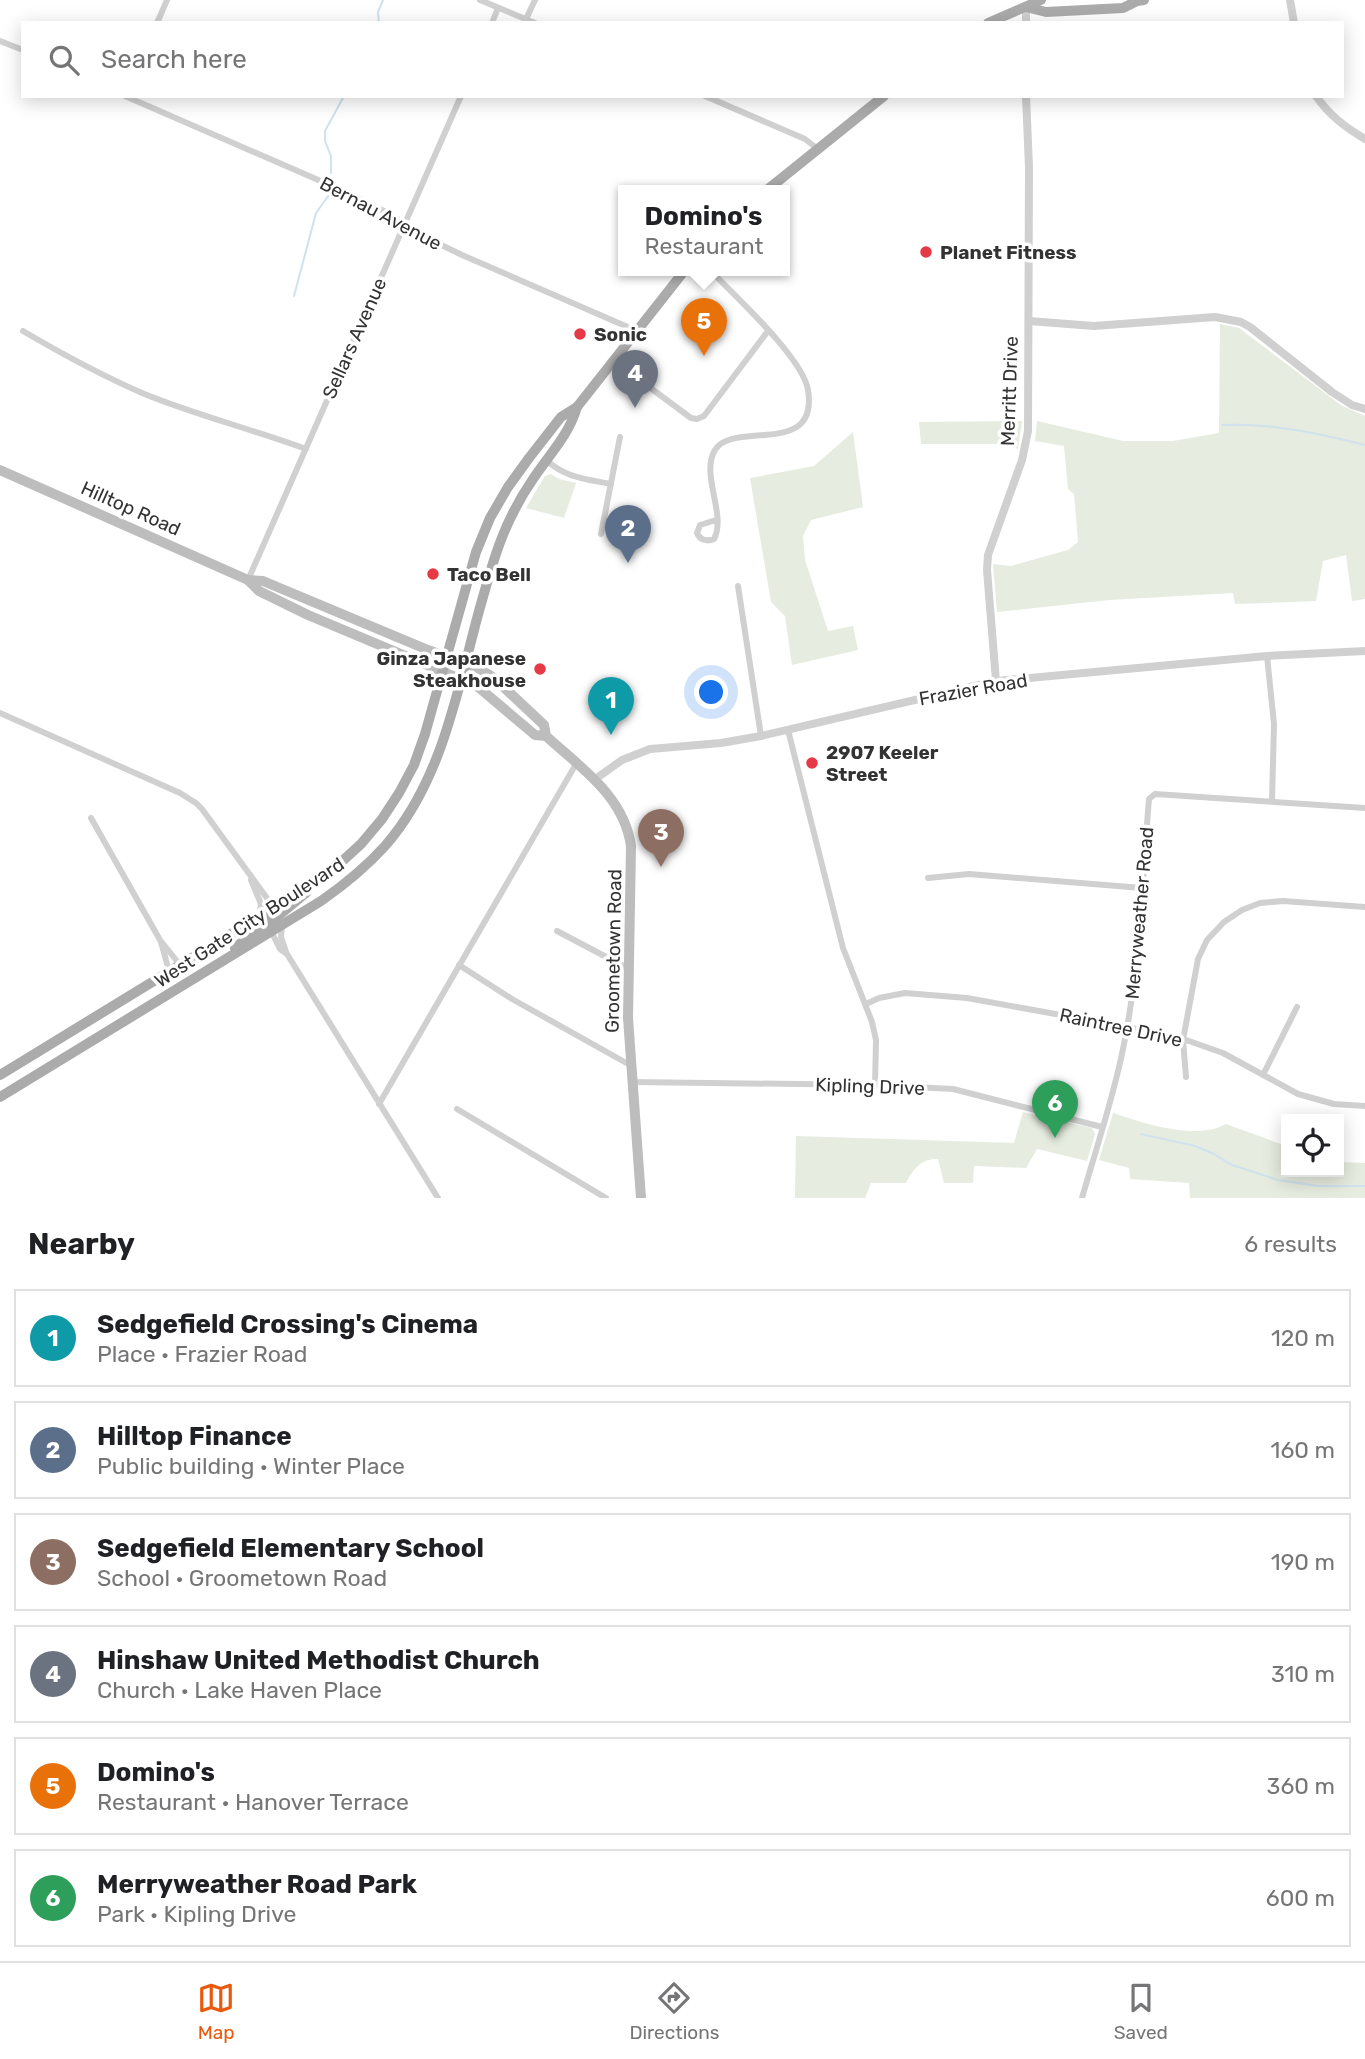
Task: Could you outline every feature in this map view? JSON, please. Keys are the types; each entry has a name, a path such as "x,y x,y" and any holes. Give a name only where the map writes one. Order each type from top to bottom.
{"main road":[{"path":"992,21 1026,2 1041,0"},
{"path":"1026,2 1046,12 1123,8 1138,0"},
{"path":"774,185 882,98"},
{"name":"West Gate City Boulevard","path":"0,1097 321,901 375,857 397,831 432,772 446,732 500,541 522,495 572,425 578,407 680,276"},
{"name":"West Gate City Boulevard","path":"0,1075 324,875 350,855 372,832 399,793 416,758 476,551 498,503 517,473 561,417 578,407"},
{"name":"Hilltop Road","path":"0,470 248,580 263,581 465,663"},
{"name":"Hilltop Road","path":"248,580 259,591 308,615 443,672"},
{"name":"Groometown Road","path":"465,663 494,678 544,725 546,736 617,804 625,821 631,855 628,1018 641,1198"},
{"name":"Groometown Road","path":"443,672 483,690 536,735 546,736"},
{"path":"271,931 277,917 290,909 324,875"},
{"path":"218,964 266,922 271,909"}],"street":[{"path":"158,21 167,0"},
{"path":"480,0 530,21"},
{"path":"526,19 535,0"},
{"path":"1290,0 1294,21"},
{"path":"1026,2 1026,21"},
{"path":"493,21 498,8"},
{"path":"0,41 21,49"},
{"name":"Bernau Avenue","path":"130,98 330,185 371,204 462,255 637,331"},
{"name":"Sellars Avenue","path":"248,580 460,98"},
{"path":"710,98 805,139 819,150"},
{"name":"Merritt Drive","path":"996,681 987,564 992,540 1026,447 1028,432 1026,98"},
{"path":"1317,98 1327,112 1365,139"},
{"path":"716,276 791,355 805,378 810,402 801,422 789,430 765,436 733,437 716,448 710,469 716,520"},
{"path":"1029,321 1094,326 1215,317 1229,319 1250,327 1332,391 1352,405 1365,409"},
{"path":"23,331 61,353 144,393 306,449"},
{"path":"614,361 691,418 697,419 704,416 768,331"},
{"path":"601,534 620,437"},
{"path":"546,460 568,475 611,484"},
{"path":"738,586 761,736"},
{"name":"Frazier Road","path":"594,780 622,760 650,749 721,743 761,736 996,681 1267,656 1365,651"},
{"path":"1267,656 1275,724 1272,801 1365,808"},
{"path":"0,713 188,797 202,809 269,901 271,909"},
{"path":"788,730 844,948 866,1004 876,1040 875,1085"},
{"path":"379,1104 576,764"},
{"name":"Merryweather Road","path":"1082,1198 1121,1060 1127,1027 1136,970 1149,799 1155,794 1272,801"},
{"path":"90,818 160,940 180,965"},
{"path":"928,878 969,874 1142,888"},
{"path":"250,878 261,904 259,916"},
{"path":"1186,1077 1183,1040 1198,959 1207,940 1224,922 1259,903 1283,901 1365,907"},
{"path":"282,925 281,937 287,954 438,1198"},
{"path":"271,931 280,949 287,954"},
{"path":"557,931 629,968"},
{"path":"160,940 170,971"},
{"path":"459,965 521,1004 631,1065"},
{"name":"Raintree Drive","path":"866,1004 879,998 905,993 967,998 1127,1027 1223,1053 1298,1094 1334,1104 1365,1106"},
{"path":"1263,1074 1297,1007"},
{"name":"Kipling Drive","path":"632,1082 875,1085 953,1089 1102,1128"},
{"path":"457,1109 606,1198"}],"shaded area":[{"path":"1220,324 1239,328 1341,405 1365,416 1365,599 1352,601 1346,555 1323,561 1316,601 1235,604 1233,593 1109,600 997,612 993,564 1011,566 1068,550 1078,542 1074,494 1068,489 1064,446 1035,441 1037,421 1123,441 1173,441 1219,433"},
{"path":"1022,421 1018,449 1003,444 921,444 919,422"},
{"path":"853,432 863,507 811,520 803,536 805,560 828,631 853,626 858,650 792,665 785,616 771,602 750,478 814,466"},
{"path":"551,474 576,483 564,518 526,508 545,476"},
{"path":"1023,1112 1092,1128 1095,1134 1087,1161 1037,1149 1026,1168 974,1166 973,1183 944,1183 938,1159 932,1159 919,1165 906,1183 871,1183 865,1198 795,1198 796,1136 1014,1143"},
{"path":"1113,1113 1185,1131 1214,1129 1226,1124 1281,1144 1281,1177 1344,1177 1344,1162 1365,1163 1365,1198 1190,1198 1189,1183 1130,1179 1129,1168 1099,1160"}],"waterway":[{"path":"379,21 378,12 383,0"},
{"path":"331,173 331,156 325,141 325,131 343,98"},
{"path":"294,296 316,213 329,195"},
{"path":"1222,425 1294,430 1365,445"},
{"path":"1141,1134 1195,1146 1232,1165 1278,1180 1318,1186 1365,1186"}],"place":[{"name":"Planet Fitness","path":"926,252"},
{"name":"Sonic","path":"580,334"},
{"name":"Domino's","path":"704,356"},
{"name":"Hinshaw United Methodist Church","path":"635,408"},
{"name":"Hilltop Finance","path":"628,563"},
{"name":"Taco Bell","path":"433,574"},
{"name":"Ginza Japanese Steakhouse","path":"540,669"},
{"name":"Sedgefield Crossing's Cinema","path":"611,735"},
{"name":"2907 Keeler Street","path":"812,763"},
{"name":"Sedgefield Elementary School","path":"661,867"},
{"name":"Merryweather Road Park","path":"1055,1138"}]}
